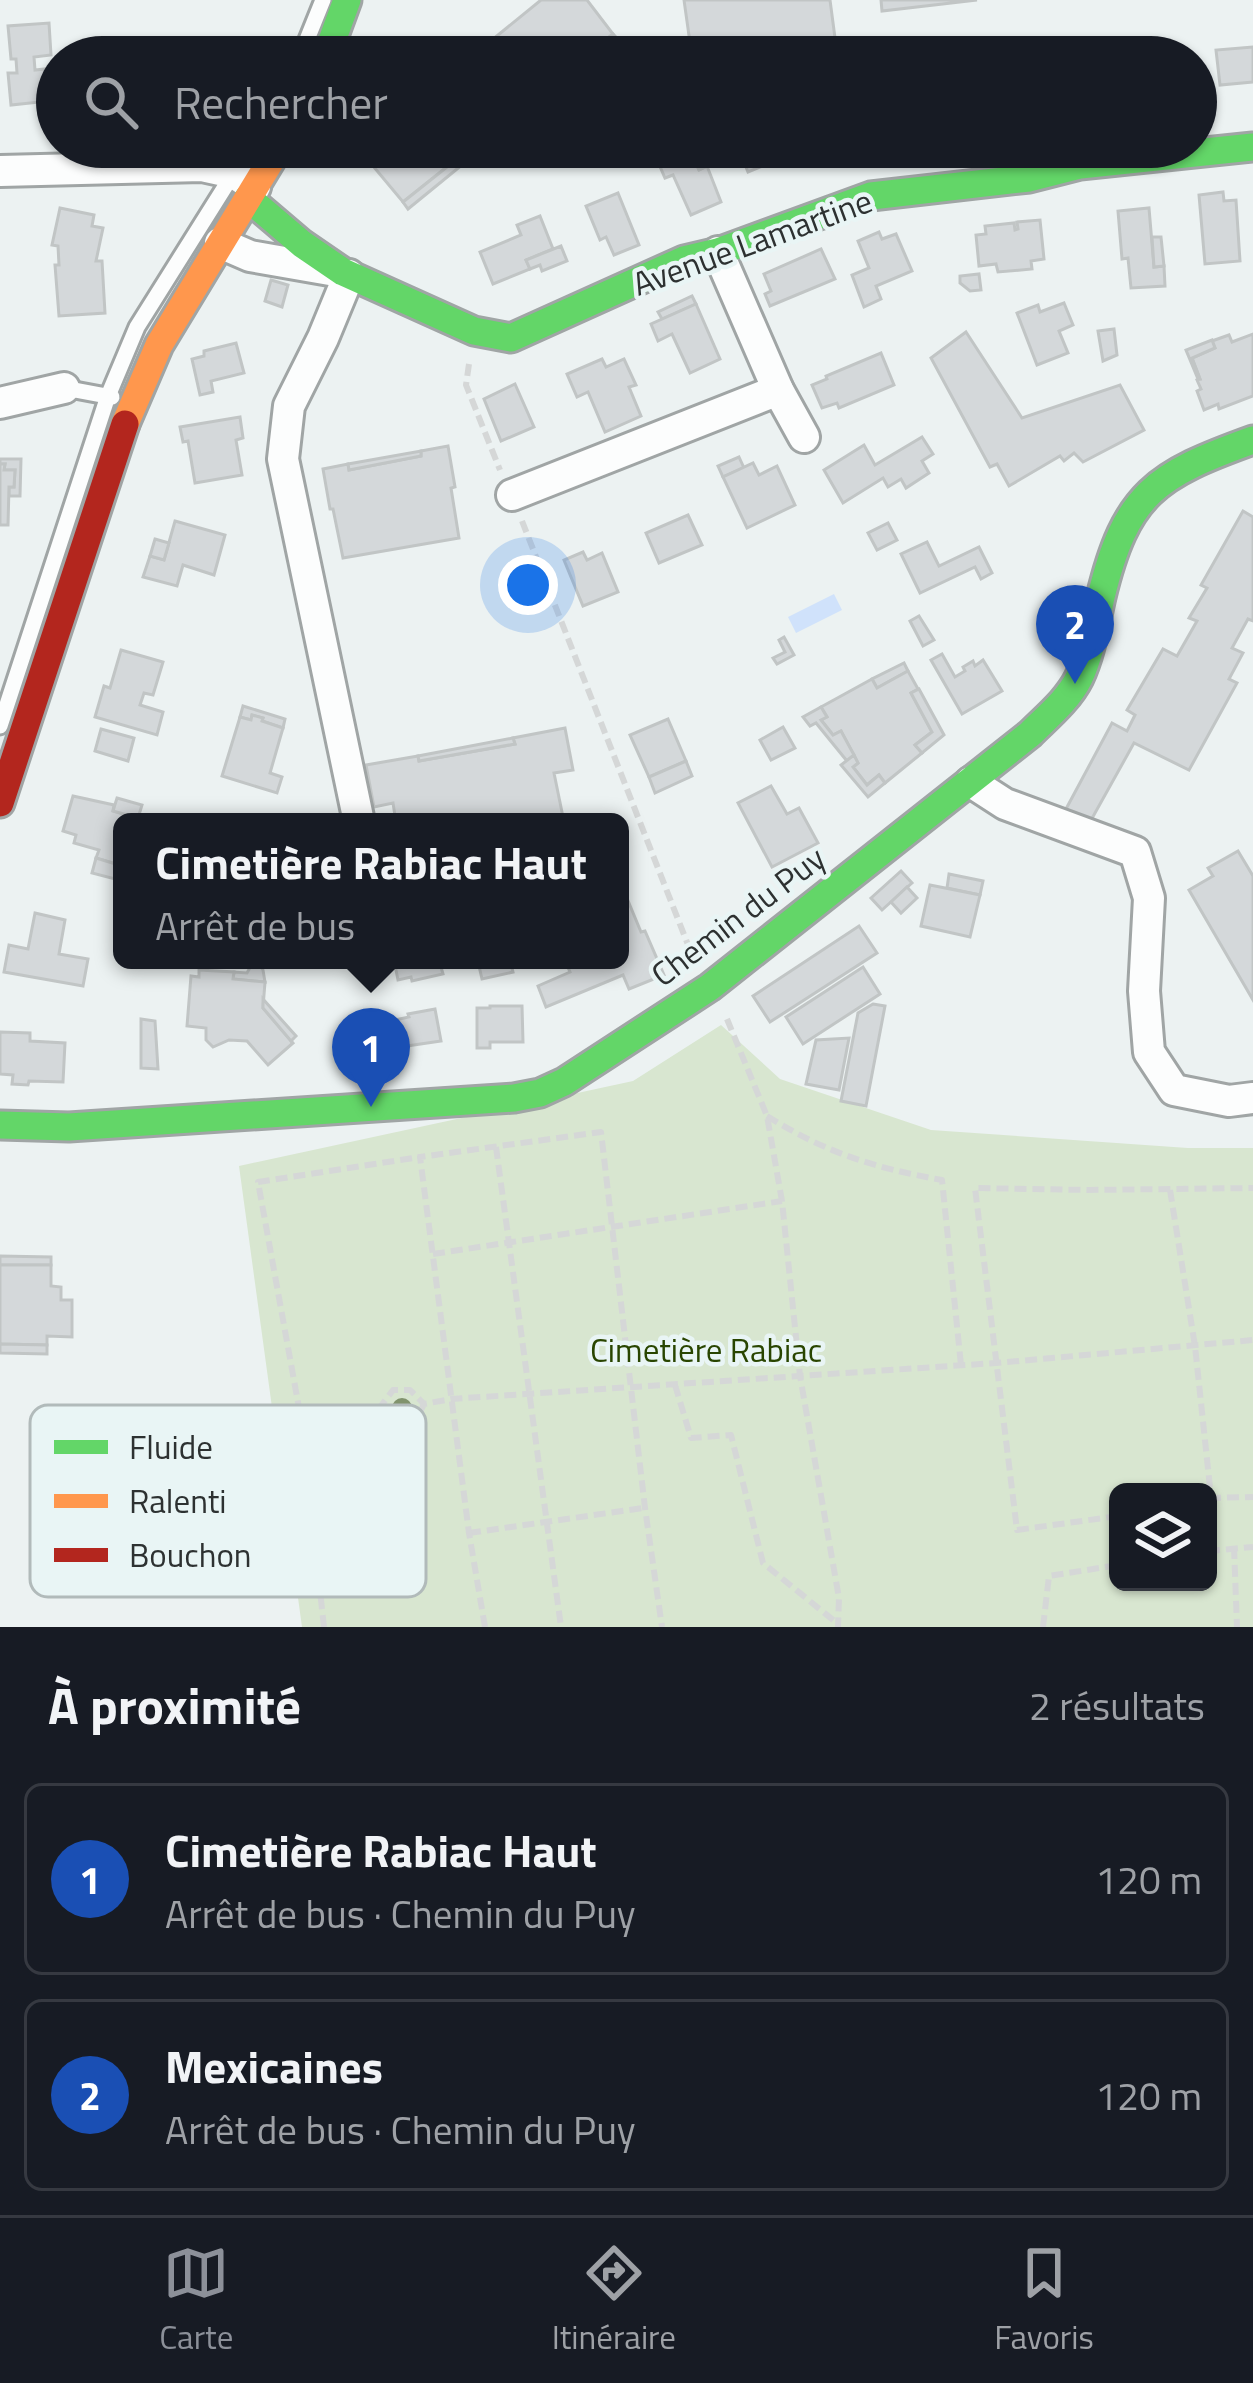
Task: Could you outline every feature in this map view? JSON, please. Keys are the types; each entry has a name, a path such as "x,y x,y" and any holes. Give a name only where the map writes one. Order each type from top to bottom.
{"street":[{"path":"334,36 347,0"},
{"name":"Avenue Lamartine","path":"1217,151 1253,147"},
{"path":"0,171 121,168"},
{"path":"0,803 120,399 220,244 247,176 211,168"},
{"name":"Avenue Lamartine","path":"247,176 302,244 346,274 474,331 511,338 684,260 871,196 1030,178 1068,168"},
{"name":"Avenue Lamartine","path":"220,244 250,256 346,274"},
{"path":"718,252 778,390 804,436"},
{"path":"346,274 290,406 283,459 357,813"},
{"path":"0,403 64,388"},
{"path":"512,495 778,390"},
{"name":"Chemin du Puy","path":"0,1125 91,1126 514,1098 540,1094 564,1082 710,987 1030,734 1075,684 1113,552 1134,508 1152,488 1178,472 1253,440"},
{"path":"971,782 1005,804 1135,852 1149,898 1144,992 1149,1052 1174,1090 1229,1101 1253,1098"}],"lane":[{"path":"308,36 323,0"},
{"path":"0,726 120,399 137,327 247,176"},
{"path":"64,388 120,399"}],"path":[{"path":"474,331 466,385 488,444 701,978 737,1039 767,1116 782,1201 800,1376 839,1598 838,1625"},
{"path":"767,1116 807,1141 886,1170 942,1180 962,1365"},
{"path":"298,1405 258,1182 601,1132 662,1627"},
{"path":"496,1147 561,1627"},
{"path":"420,1157 484,1627"},
{"path":"1109,1517 1017,1530 975,1188 1253,1188"},
{"path":"1170,1190 1195,1346 1208,1483"},
{"path":"433,1254 782,1201"},
{"path":"382,1405 393,1390 410,1390 424,1404 1253,1340"},
{"path":"675,1385 691,1438 731,1435 763,1563 838,1625"},
{"path":"1217,1498 1253,1497"},
{"path":"469,1533 645,1508"},
{"path":"1217,1550 1253,1546"},
{"path":"1234,1547 1237,1627"},
{"path":"1042,1627 1049,1576 1109,1566"},
{"path":"321,1597 324,1627"}],"green space":[{"name":"Cimetière Rabiac","path":"721,1025 780,1079 931,1130 1188,1148 1253,1148 1253,1627 302,1627 298,1597 426,1597 426,1405 272,1405 239,1166 633,1081"}],"water":[{"path":"834,594 842,610 796,633 788,617"}],"building":[{"path":"541,0 587,0 613,34 610,36 497,36"},
{"path":"684,0 830,0 835,36 689,36"},
{"path":"881,0 977,0 882,11"},
{"path":"49,23 50,36 36,36 36,102 11,105 8,73 17,73 8,26"},
{"path":"1253,47 1253,82 1220,85 1217,50"},
{"path":"375,168 446,168 403,202"},
{"path":"446,168 458,168 408,209 403,202"},
{"path":"661,168 708,168 721,202 691,215 673,175 665,178"},
{"path":"1223,192 1224,201 1236,200 1240,261 1205,264 1199,195"},
{"path":"618,193 639,245 614,255 606,237 600,240 586,206"},
{"path":"60,208 94,215 92,226 103,228 96,261 102,261 105,313 59,316 58,246 52,245"},
{"path":"1149,208 1154,267 1164,266 1165,286 1131,288 1128,258 1122,259 1118,211"},
{"path":"540,216 553,249 526,260 530,269 493,284 480,252 521,235 517,225"},
{"path":"1040,220 1044,259 1031,261 1032,269 998,272 996,264 979,266 976,235 986,234 985,226 1014,223 1015,230 1017,222"},
{"path":"879,232 882,239 896,234 912,271 876,286 881,299 864,307 852,275 869,268 858,241"},
{"path":"1152,237 1161,237 1164,266 1154,267"},
{"path":"561,246 567,261 542,271 540,265 530,269 526,260"},
{"path":"821,249 835,279 770,306 765,294 771,291 764,274"},
{"path":"979,274 981,290 970,291 960,283 960,276"},
{"path":"271,280 288,285 282,307 265,301"},
{"path":"692,296 696,304 662,319 658,312"},
{"path":"1064,303 1073,325 1059,331 1068,353 1037,365 1017,313 1038,305 1040,312"},
{"path":"696,304 720,359 690,373 672,334 658,341 651,324"},
{"path":"1114,329 1117,355 1103,361 1098,331"},
{"path":"966,332 1022,418 1120,385 1144,430 1083,462 1074,453 1064,461 1060,456 1009,486 997,464 990,467 931,358"},
{"path":"1253,334 1253,396 1204,410 1192,358 1215,348 1212,341 1229,335 1232,342"},
{"path":"1212,340 1215,348 1192,358 1198,379 1186,350"},
{"path":"236,343 244,373 211,381 213,392 200,395 192,359"},
{"path":"881,353 894,385 839,408 837,403 822,408 812,385"},
{"path":"602,359 606,367 624,359 636,385 629,387 641,416 605,432 588,392 577,397 567,374"},
{"path":"515,384 534,427 501,441 484,399"},
{"path":"240,417 243,438 236,440 242,475 195,483 188,441 183,442 180,427"},
{"path":"922,437 933,454 922,461 929,473 906,488 901,479 888,487 883,478 843,503 824,470 864,445 875,465"},
{"path":"448,446 459,538 343,558 323,469 348,464 349,470"},
{"path":"421,451 421,456 349,470 348,464"},
{"path":"739,457 744,468 723,477 718,466"},
{"path":"0,459 21,459 20,496 9,496 15,470 4,470"},
{"path":"753,463 759,475 777,466 795,505 747,528 723,477"},
{"path":"0,464 5,464 4,470 15,470 14,487 9,487 8,525 0,525"},
{"path":"1243,511 1253,517 1253,621 1248,619 1232,648 1243,653 1229,679 1237,683 1189,770 1134,743 1090,822 1066,809 1112,723 1127,731 1135,715 1127,710 1163,649 1177,656 1197,621 1189,618 1207,588 1201,585"},
{"path":"688,515 702,545 659,563 646,533"},
{"path":"175,521 225,535 214,575 183,565 177,586 143,577 150,556 164,560"},
{"path":"888,523 897,540 877,550 868,533"},
{"path":"155,539 169,543 164,560 150,556"},
{"path":"927,542 939,566 979,547 992,573 981,579 975,567 920,593 901,554"},
{"path":"583,552 587,560 602,553 618,592 583,606 564,560"},
{"path":"919,616 934,640 923,646 910,621"},
{"path":"784,637 794,655 777,664 773,658 785,652 779,640"},
{"path":"121,650 163,662 153,695 144,693 140,705 163,712 157,735 95,717"},
{"path":"942,654 955,677 965,671 963,667 983,660 1002,691 962,714 931,660"},
{"path":"904,663 908,671 877,688 872,679"},
{"path":"908,671 918,689 911,693 932,732 915,745 922,753 885,783 879,775 867,785 853,767 858,763 841,731 833,735 821,720 827,717 821,707 872,679 877,688"},
{"path":"919,689 944,735 922,753 915,745 932,732 911,693"},
{"path":"243,706 285,719 283,728 252,715 251,720 240,717"},
{"path":"821,707 827,717 821,720 833,735 841,731 854,755 847,761 816,723 810,726 803,717"},
{"path":"252,715 283,728 270,773 282,777 277,793 222,776 240,717 251,720"},
{"path":"668,719 686,761 649,777 630,735"},
{"path":"783,727 795,748 771,760 760,740"},
{"path":"565,728 573,770 554,773 562,813 395,813 393,803 374,807 366,765 515,744 513,738"},
{"path":"101,729 134,738 128,761 95,751"},
{"path":"513,738 515,744 419,761 418,756"},
{"path":"854,755 858,763 853,767 867,785 879,775 885,783 868,797 841,765"},
{"path":"686,761 692,776 655,793 649,777"},
{"path":"771,786 787,814 799,808 818,843 772,867 738,803"},
{"path":"73,796 114,805 113,811 120,813 113,813 113,863 96,858 99,850 74,843 76,835 63,831"},
{"path":"117,798 142,805 140,813 113,811"},
{"path":"1238,851 1253,876 1253,1000 1189,890 1213,876 1208,868"},
{"path":"96,858 113,863 113,878 92,873"},
{"path":"901,871 912,883 882,910 871,898"},
{"path":"949,874 983,881 980,895 947,888"},
{"path":"930,885 980,895 970,937 921,926"},
{"path":"907,887 917,898 901,913 891,902"},
{"path":"629,903 664,975 629,989 623,975 546,1007 538,986 570,972 629,969"},
{"path":"35,913 65,920 59,954 88,959 83,986 4,972 9,945 28,949"},
{"path":"859,926 877,953 770,1022 753,996"},
{"path":"863,967 880,994 803,1044 786,1017"},
{"path":"262,969 265,982 233,979 234,972"},
{"path":"396,969 442,969 443,974 412,981 411,977 398,980"},
{"path":"480,969 512,969 513,972 482,979"},
{"path":"199,970 234,972 233,979 265,982 263,1008 293,1043 268,1065 247,1041 229,1040 213,1047 206,1040 206,1028 187,1026 191,976 199,977"},
{"path":"263,999 296,1036 291,1041 263,1008"},
{"path":"873,1004 885,1006 866,1106 841,1101 858,1013"},
{"path":"522,1006 523,1042 490,1042 490,1048 477,1048 477,1008"},
{"path":"435,1009 441,1041 400,1047 395,1020"},
{"path":"141,1019 155,1021 158,1069 141,1068"},
{"path":"0,1032 30,1033 30,1041 65,1043 63,1082 12,1084 13,1075 0,1074"},
{"path":"849,1038 839,1090 806,1084 816,1040"},
{"path":"0,1256 51,1257 51,1265 0,1265"},
{"path":"0,1265 51,1265 51,1286 61,1287 61,1300 72,1300 72,1337 47,1336 47,1345 0,1344"},
{"path":"0,1344 47,1345 47,1354 0,1353"}],"traffic: fast":[{"path":"334,36 347,0"},
{"path":"1217,151 1253,147"},
{"path":"248,198 343,272 474,331 511,338 684,260 871,196 1029,178 1068,168"},
{"path":"0,1125 69,1127 514,1098 564,1082 710,987 1030,734 1079,678 1111,562 1135,511 1169,478 1253,440"}],"traffic: slow":[{"path":"125,424 159,345 266,168"}],"traffic: jam":[{"path":"0,803 125,424"}],"place":[{"name":"Mexicaines","path":"1075,684"},
{"name":"Cimetière Rabiac Haut","path":"371,1107"}]}
